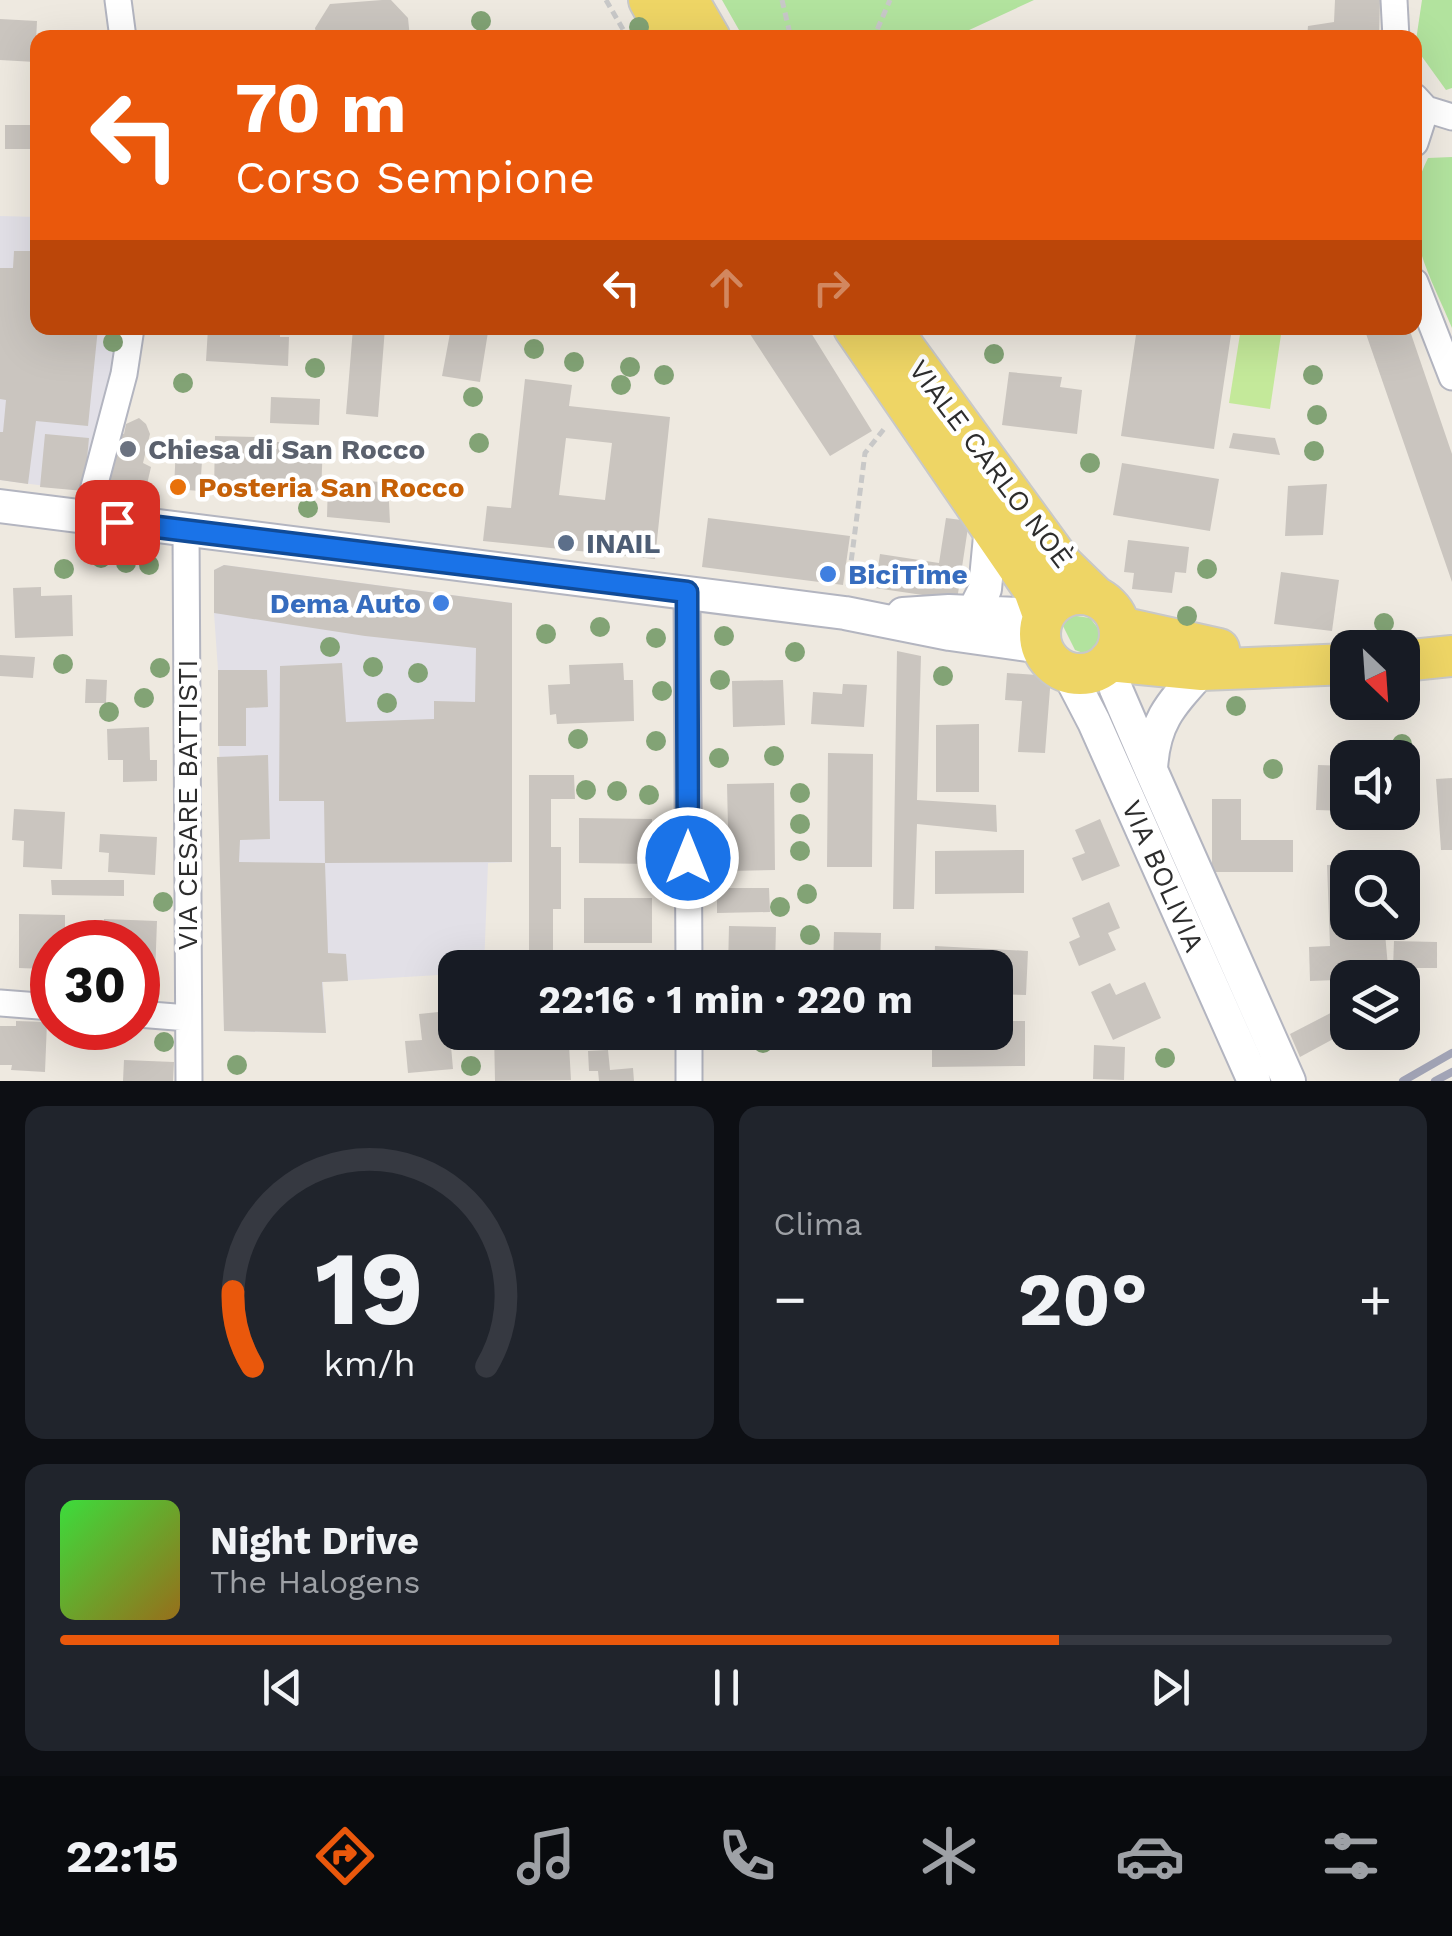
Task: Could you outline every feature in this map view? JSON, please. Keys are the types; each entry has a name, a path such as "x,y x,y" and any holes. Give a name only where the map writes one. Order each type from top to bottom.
{"main road":[{"path":"649,0 666,30"},
{"path":"688,0 705,30"},
{"name":"VIALE CARLO NOÈ","path":"859,335 1034,590 1051,645"},
{"name":"VIALE CARLO NOÈ","path":"895,335 1108,629"},
{"path":"1108,629 1090,673 1051,645 1058,600 1075,594 1108,629 1202,670 1330,665"},
{"path":"1108,629 1301,666"},
{"path":"1420,659 1452,656"}],"street":[{"path":"118,0 122,30"},
{"path":"1394,0 1396,30"},
{"path":"1422,104 1452,117"},
{"path":"1422,300 1452,377"},
{"path":"86,517 124,374 130,335"},
{"path":"0,506 687,592 858,615 950,634 1051,645"},
{"name":"VIALE CARLO NOÈ","path":"974,611 985,589 991,526"},
{"name":"VIA CESARE BATTISTI","path":"186,530 189,1081"},
{"path":"687,592 688,950"},
{"path":"858,615 974,611 1051,645"},
{"name":"VIA BOLIVIA","path":"1108,629 1116,689 1289,1081"},
{"name":"VIA BOLIVIA","path":"1051,645 1102,739 1254,1081"},
{"name":"VIA BOLIVIA","path":"1150,770 1152,741 1164,715 1202,670"},
{"path":"0,1003 30,1006"},
{"path":"160,1016 188,1018"},
{"path":"689,1050 689,1081"}],"path":[{"path":"606,0 623,30"},
{"path":"782,0 789,30"},
{"path":"877,30 890,0"},
{"path":"858,615 865,453 906,402"}],"shaded area":[{"path":"0,216 30,217 30,335 119,335 112,380 84,491 0,480"},
{"path":"224,565 512,603 512,862 488,863 485,950 438,950 438,975 323,982 326,1033 224,1031 214,570"}],"green space":[{"path":"722,0 1034,0 969,30 739,30"},
{"path":"1422,0 1452,0 1452,88 1446,90 1422,57 1422,30 1418,30"},
{"path":"1452,157 1452,328 1422,255 1422,173 1428,158"},
{"path":"1240,335 1281,335 1270,409 1229,403"},
{"path":"1070,615 1090,618 1101,632 1100,650 1091,656 1075,650 1063,626"}],"building":[{"path":"391,0 408,18 409,30 315,30 330,4"},
{"path":"1335,0 1380,0 1379,30 1308,30 1308,26 1334,22"},
{"path":"0,19 37,21 37,30 30,30 30,62 0,60"},
{"path":"5,125 30,125 30,149 5,149"},
{"path":"14,251 30,251 30,335 97,335 88,426 36,421 28,484 0,480 0,432 6,400 0,399 0,268 13,268"},
{"path":"208,335 289,337 288,366 206,361"},
{"path":"352,335 384,335 378,417 346,414"},
{"path":"450,335 488,335 480,382 442,376"},
{"path":"751,335 812,335 872,431 830,456"},
{"path":"1136,335 1231,335 1214,449 1121,436"},
{"path":"1366,335 1411,335 1452,454 1452,582"},
{"path":"1009,372 1062,377 1060,387 1082,390 1077,434 1002,425"},
{"path":"525,379 572,385 569,406 670,417 655,559 483,541 487,506 511,508","holes":["566,438 612,443 605,500 559,495"]},
{"path":"271,397 320,399 319,425 270,423"},
{"name":"Chiesa di San Rocco","path":"139,418 150,434 143,463 151,467 142,506 106,499 114,431 124,434 126,424"},
{"path":"1233,433 1275,438 1280,455 1229,448"},
{"path":"45,434 89,438 84,491 40,487"},
{"path":"215,436 261,437 261,449 277,449 277,442 323,443 321,494 214,491"},
{"path":"176,445 203,446 200,491 174,489"},
{"path":"1122,463 1219,479 1210,531 1113,515"},
{"path":"328,480 388,482 390,523 327,517"},
{"path":"1327,484 1323,535 1285,536 1288,486"},
{"path":"708,518 850,536 843,585 702,567"},
{"path":"946,518 969,521 957,600 875,588 880,554 939,563"},
{"path":"1128,540 1189,547 1186,573 1175,572 1172,593 1132,589 1134,573 1124,572"},
{"path":"224,565 512,603 512,862 325,863 324,801 279,801 280,666 342,663 346,722 434,719 434,701 475,702 476,648 214,613 214,570"},
{"path":"1281,572 1339,580 1332,630 1274,624"},
{"path":"41,587 41,596 72,595 73,636 15,638 13,588"},
{"path":"897,651 921,656 917,800 996,805 997,832 917,824 914,909 893,909"},
{"path":"0,655 35,657 33,678 0,676"},
{"path":"623,663 624,680 633,680 634,721 557,724 556,714 550,715 548,685 570,684 569,665"},
{"path":"218,670 267,670 268,707 246,708 246,746 218,746"},
{"path":"1007,673 1051,676 1045,753 1018,752 1022,701 1005,700"},
{"path":"86,679 107,680 106,703 85,703"},
{"path":"783,680 785,725 733,727 732,681"},
{"path":"843,684 867,685 864,727 811,724 813,692 842,694"},
{"path":"979,724 979,792 936,792 936,725"},
{"path":"149,727 150,760 157,760 157,781 123,782 123,760 108,760 107,729"},
{"path":"828,753 873,754 872,867 827,867"},
{"path":"268,755 270,839 240,840 239,862 325,863 328,953 346,954 348,981 322,982 326,1033 224,1031 217,757"},
{"path":"1318,765 1330,765 1330,810 1316,810"},
{"path":"529,775 574,775 575,799 551,799 551,847 561,847 561,909 553,909 553,950 529,950"},
{"path":"1452,778 1452,850 1441,850 1436,779"},
{"path":"774,783 775,870 729,871 727,784"},
{"path":"1212,799 1241,799 1241,840 1293,840 1293,872 1212,872"},
{"path":"14,809 65,812 62,869 23,867 24,841 12,840"},
{"path":"579,818 652,819 652,864 579,863"},
{"path":"1100,819 1120,866 1082,881 1072,858 1085,853 1075,830"},
{"path":"100,834 157,837 155,875 108,872 109,853 99,852"},
{"path":"1024,850 1024,893 935,894 935,851"},
{"path":"1327,865 1330,865 1330,940 1386,940 1387,960 1330,960 1330,980 1310,981 1309,947 1330,946"},
{"path":"51,880 124,880 124,896 52,895"},
{"path":"717,888 769,888 770,912 717,913"},
{"path":"584,898 652,898 652,943 584,943"},
{"path":"1109,902 1120,928 1108,933 1116,950 1079,966 1069,942 1080,937 1072,918"},
{"path":"19,914 65,915 65,920 30,920 30,968 19,968"},
{"path":"729,926 776,927 775,950 728,950"},
{"path":"834,932 881,933 881,950 834,950"},
{"path":"1394,941 1437,942 1437,968 1420,968 1420,960 1393,960"},
{"path":"935,946 1009,950 935,950"},
{"path":"1013,950 1028,951 1026,995 1013,995"},
{"path":"1145,982 1161,1018 1113,1040 1091,992 1110,983 1116,995"},
{"path":"438,1012 438,1050 451,1050 453,1069 408,1073 405,1041 422,1040 419,1014"},
{"path":"1330,1013 1330,1041 1300,1057 1290,1034"},
{"path":"16,1021 30,1021 30,1050 46,1050 45,1072 11,1070 12,1065 0,1065 0,1026 16,1026"},
{"path":"1013,1021 1025,1021 1025,1066 932,1067 932,1050 1013,1050"},
{"path":"1094,1045 1125,1047 1124,1080 1093,1079"},
{"path":"494,1050 569,1050 571,1080 495,1081"},
{"path":"608,1050 610,1070 633,1068 634,1081 599,1081 598,1071 589,1071 588,1051"},
{"path":"124,1060 174,1062 173,1081 123,1081"}],"railway":[{"path":"1403,1081 1452,1053"},
{"path":"1435,1081 1452,1072"}],"place":[{"name":"Chiesa di San Rocco","path":"128,449"},
{"name":"Posteria San Rocco","path":"178,487"},
{"name":"INAIL","path":"566,543"},
{"name":"BiciTime","path":"828,574"},
{"name":"Dema Auto","path":"441,603"}],"route":[{"path":"117,522 687,592 688,858"}]}
